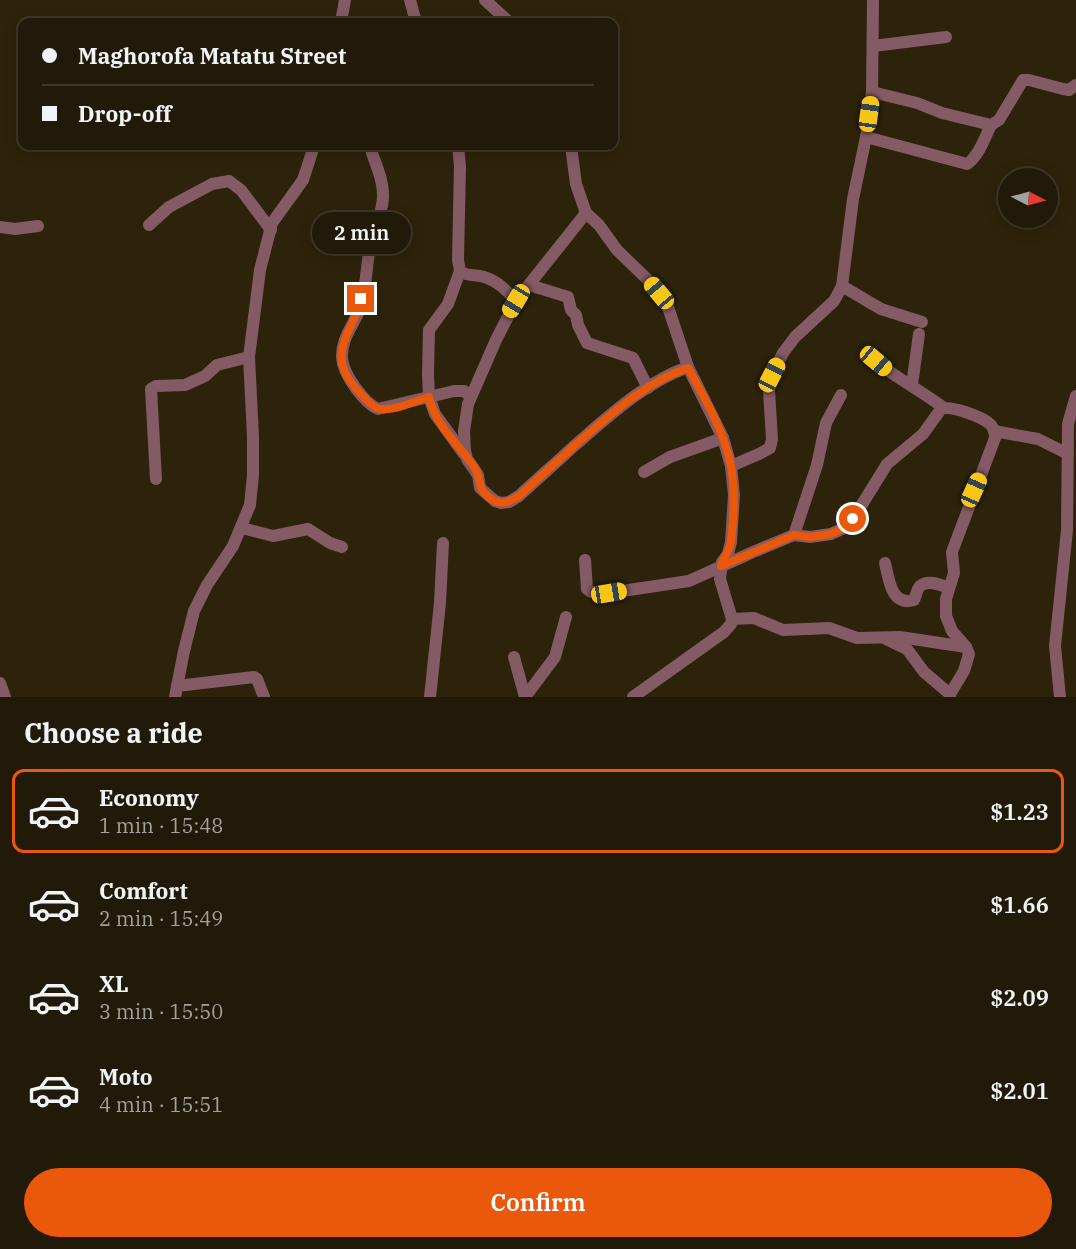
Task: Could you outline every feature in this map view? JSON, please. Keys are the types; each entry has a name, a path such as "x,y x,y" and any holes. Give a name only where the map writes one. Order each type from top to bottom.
{"street":[{"path":"342,18 345,0"},
{"path":"410,0 414,18"},
{"path":"731,466 770,448 772,439 769,391 772,375 783,353 795,337 834,302 842,286 853,198 866,137 872,92 873,0"},
{"path":"490,1 505,18"},
{"path":"873,46 946,37"},
{"path":"866,137 967,164 972,160 992,125 999,120 1023,80 1069,90 1076,85"},
{"path":"872,92 992,125"},
{"path":"264,697 254,677 176,692 194,611 207,585 233,546 250,505 253,475 249,357 260,270 272,223 303,180 313,150"},
{"path":"458,150 458,260 460,271 448,304 429,330 429,397 439,421 475,469 480,488 485,494 495,501 509,502 519,496 596,426 648,388 688,368"},
{"path":"572,150 576,184 586,213 667,304 688,368 723,438 731,466 734,495 731,542 728,554 722,562 720,579 732,619 730,624 724,632 633,697"},
{"path":"372,153 378,169 383,197 370,246 359,310 348,329 343,348 344,370 348,379 372,406 378,409 396,407 459,391 464,391 471,396"},
{"path":"149,225 169,207 212,184 229,182 241,190 271,230"},
{"path":"467,459 464,431 471,396 516,301 586,213"},
{"path":"0,227 15,230 38,226"},
{"path":"460,271 466,275 481,276 496,283 505,288 516,301"},
{"path":"529,285 568,297 571,310 576,315 586,343 633,358 648,388"},
{"path":"842,286 881,309 921,328 912,385"},
{"path":"156,479 151,389 156,386 185,385 205,376 217,365 249,357"},
{"path":"876,361 944,408"},
{"path":"794,535 817,465 826,423 841,394"},
{"path":"1060,697 1055,646 1072,529 1068,424 1076,396"},
{"path":"585,560 587,589 591,592 609,593 689,581 794,535 810,537 831,534 849,524 887,464 923,434 938,412 944,408 954,408 988,422 994,431 993,446 974,490 952,552 954,573 946,607 948,623 969,654 964,671 950,695 924,672 907,649 881,636"},
{"path":"994,431 1038,439 1068,454"},
{"path":"644,472 670,457 723,438"},
{"path":"242,528 273,536 308,529 330,543 342,547"},
{"path":"430,697 440,594 442,543"},
{"path":"885,563 895,596 904,601 914,600 922,585 934,583 950,588"},
{"path":"525,697 555,657 566,617"},
{"path":"732,619 754,618 783,630 829,628 857,638 900,637 966,647"},
{"path":"514,657 525,697"},
{"path":"0,683 5,697"}],"route":[{"path":"361,299 359,310 348,329 343,348 342,358 348,379 372,406 378,409 396,407 429,397 439,421 475,469 480,488 495,501 506,503 519,496 596,426 627,402 663,379 688,368 723,438 731,466 734,495 731,542 728,554 721,566 794,535 810,537 831,534 844,528 853,519"}]}
